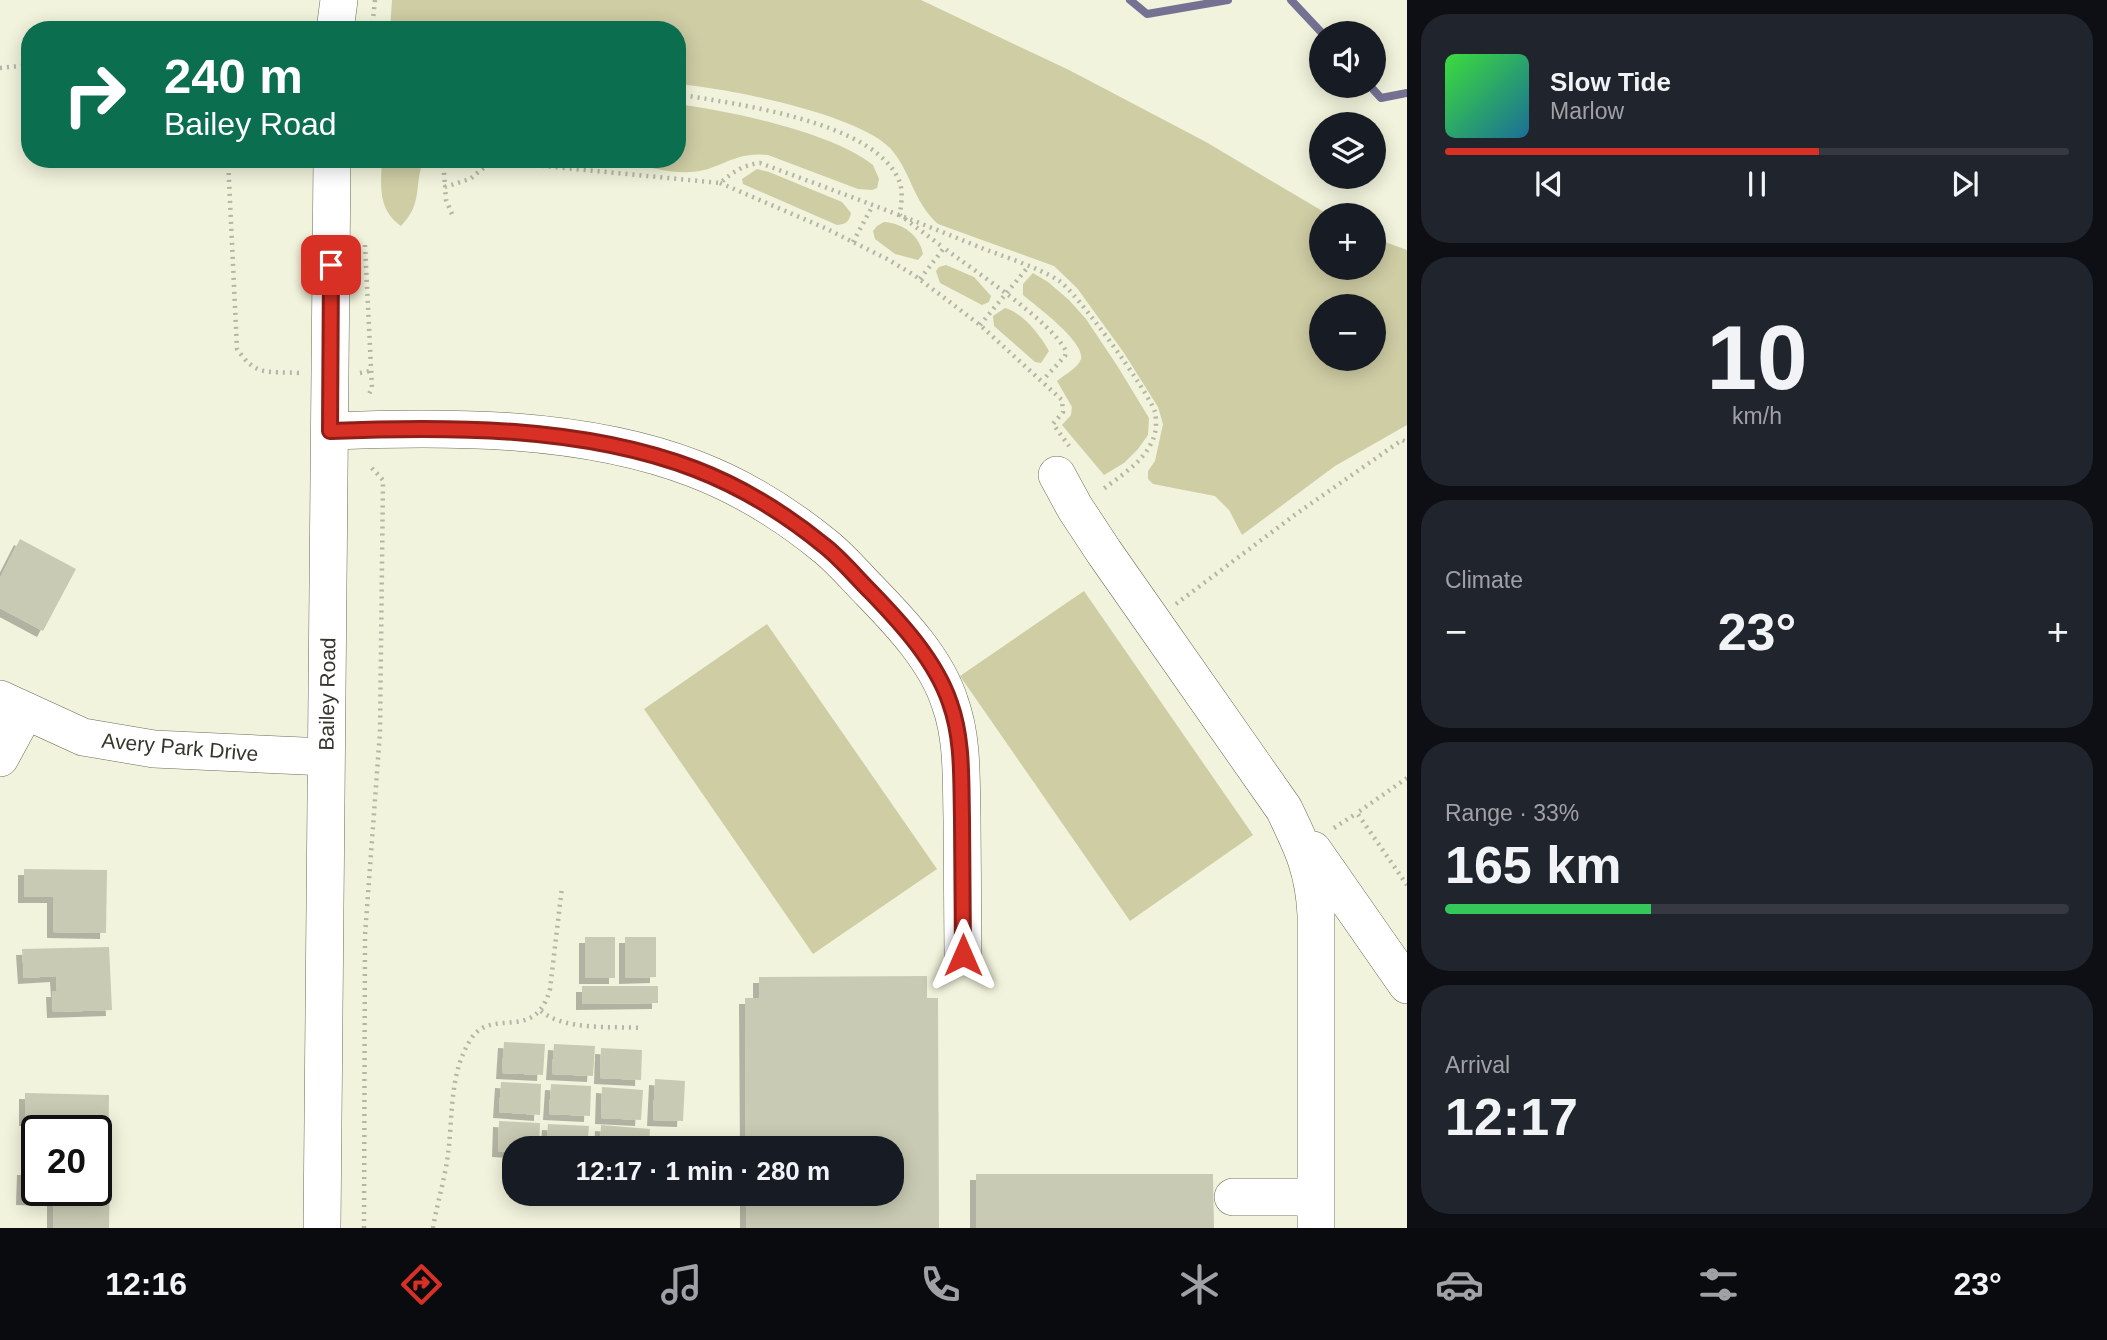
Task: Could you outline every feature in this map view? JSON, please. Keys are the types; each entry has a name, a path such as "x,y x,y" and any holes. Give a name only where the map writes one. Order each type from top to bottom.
{"street":[{"path":"336,21 340,0"},
{"name":"Bailey Road","path":"322,1228 332,168"},
{"path":"330,431 506,431 589,442 657,456 696,469 739,489 828,548 894,616 938,677 950,701 961,763 963,955"},
{"path":"1064,461 1075,508 1407,985"},
{"path":"0,758 12,705"},
{"name":"Avery Park Drive","path":"12,705 83,737 154,749 326,757"},
{"path":"1233,1197 1316,1212 1314,884 1304,849 1284,809"}],"path":[{"path":"373,21 375,0"},
{"path":"0,68 21,66"},
{"path":"686,96 758,108 810,122 863,142 890,166 900,182 900,215"},
{"path":"720,183 736,170 760,163 900,215 1058,280 1071,291 1129,368 1154,412 1156,427 1143,457 1095,496"},
{"path":"228,168 237,349 247,364 259,371 297,373"},
{"path":"444,168 446,200 452,214"},
{"path":"445,187 470,179 482,168"},
{"path":"571,168 720,183 887,259 920,279 980,325 1062,400 1063,412 1053,424 1064,461"},
{"path":"853,242 873,205"},
{"path":"900,215 1048,328 1066,351 1065,356 1043,380"},
{"path":"365,235 372,388 368,396"},
{"path":"920,279 944,248"},
{"path":"980,325 1028,267"},
{"path":"1153,621 1296,513 1402,440 1407,442"},
{"path":"364,1228 365,935 380,732 382,609 383,480 370,466"},
{"path":"1095,479 1103,489"},
{"path":"1407,778 1357,813 1407,885"},
{"path":"433,1228 448,1156 455,1082 471,1039 487,1026 522,1021 541,1011 546,1003 562,887"},
{"path":"541,1011 548,1017 565,1023 642,1028"}],"green space":[{"path":"392,0 921,0 1069,70 1206,142 1309,203 1309,280 1386,280 1386,242 1407,250 1407,425 1335,466 1242,535 1229,510 1215,496 1153,484 1148,479 1148,471 1155,461 1163,424 1158,407 1124,353 1077,288 1054,266 938,224 923,206 897,157 873,135 821,113 726,91 686,85 686,21 391,21"},
{"path":"686,106 751,118 807,133 855,153 873,165 879,179 877,188 858,189 768,155 735,158 700,171 655,168 686,168"},
{"path":"382,168 421,168 413,209 401,226 388,212 381,187"},
{"path":"757,169 842,202 851,213 849,219 837,225 743,184 742,179"},
{"path":"884,222 898,225 914,236 923,254 918,260 895,254 875,239 873,231"},
{"path":"946,265 974,277 991,296 989,302 982,305 940,283 936,271"},
{"path":"1033,273 1069,300 1086,319 1149,418 1148,435 1138,449 1124,463 1104,475 1062,425 1071,415 1072,407 1057,381 1077,365 1081,359 1080,352 1068,334 1023,295 1023,284"},
{"path":"1005,308 1024,320 1049,351 1041,363 1035,362 994,326 993,316"},
{"path":"1084,591 1253,835 1130,921 960,676"},
{"path":"767,624 937,869 813,954 644,709"}],"building":[{"path":"20,539 76,569 43,631 0,608 0,578"},
{"path":"24,869 107,870 106,933 53,932 53,897 24,897"},
{"path":"585,937 615,937 615,978 585,978"},
{"path":"625,937 656,937 656,977 625,978"},
{"path":"109,947 112,1010 53,1012 52,991 57,991 56,976 24,978 22,949"},
{"path":"927,976 927,998 938,998 939,1228 746,1228 746,1206 904,1206 904,1136 746,1136 745,998 759,998 759,977"},
{"path":"582,986 658,986 658,1003 582,1004"},
{"path":"504,1042 545,1044 543,1075 502,1073"},
{"path":"554,1044 595,1046 593,1076 552,1074"},
{"path":"601,1048 642,1050 641,1080 600,1078"},
{"path":"655,1079 685,1081 683,1121 653,1120"},
{"path":"501,1082 541,1084 540,1115 499,1112"},
{"path":"551,1084 591,1086 590,1116 549,1114"},
{"path":"602,1087 643,1090 641,1120 601,1118"},
{"path":"25,1093 109,1095 109,1115 25,1115"},
{"path":"499,1121 540,1123 539,1136 502,1136 502,1151 498,1151"},
{"path":"548,1124 589,1126 588,1136 547,1136"},
{"path":"601,1125 650,1129 650,1136 600,1136"},
{"path":"976,1174 1213,1174 1214,1228 976,1228"},
{"path":"53,1206 109,1206 109,1228 53,1228"}],"waterway":[{"path":"1130,0 1147,14 1228,0"},
{"path":"1291,0 1311,21"},
{"path":"1386,97 1407,93"}],"route":[{"path":"331,265 330,431 506,431 589,442 657,456 696,469 739,489 786,518 828,548 894,616 938,677 950,701 956,724 961,763 963,955"}]}
